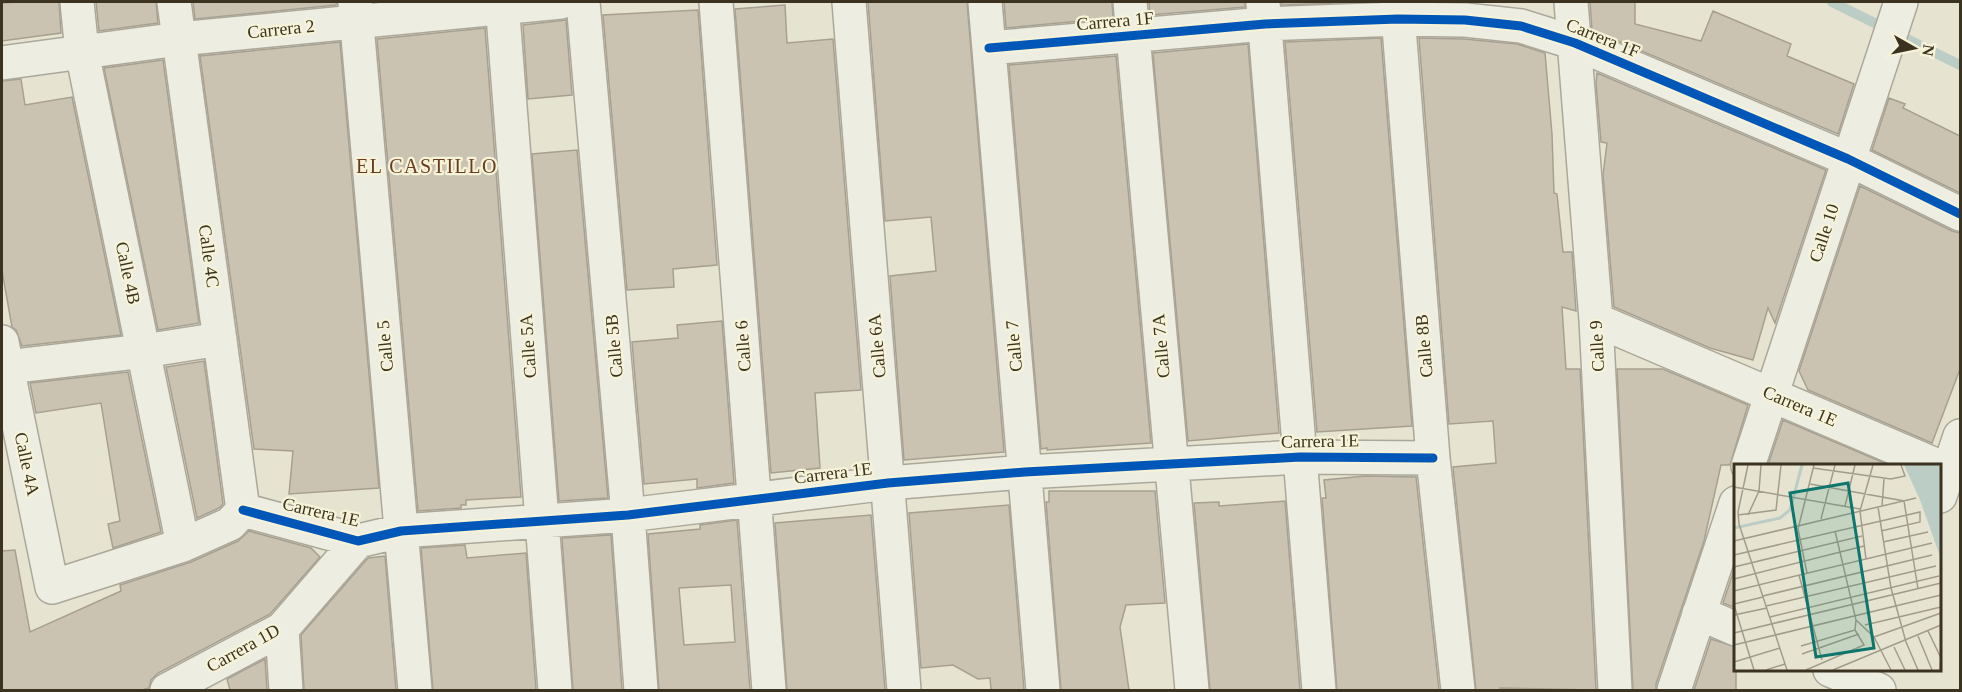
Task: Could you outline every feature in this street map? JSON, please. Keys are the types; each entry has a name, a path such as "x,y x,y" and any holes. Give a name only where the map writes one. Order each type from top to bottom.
{"street":[{"name":"Calle 4B","path":"77,2 82,52 183,545"},
{"name":"Calle 4C","path":"174,2 243,510"},
{"name":"Carrera 2","path":"2,63 179,39 355,11 561,2"},
{"name":"Calle 5B","path":"583,2 628,515 640,690"},
{"name":"Calle 6","path":"716,2 769,690"},
{"name":"Calle 6A","path":"849,2 904,690"},
{"name":"Calle 7","path":"986,2 1043,690"},
{"name":"Calle 7A","path":"1130,2 1192,690"},
{"name":"Calle 9","path":"1571,2 1596,320 1615,690"},
{"name":"Calle 10","path":"1748,464 1901,2"},
{"name":"Calle 5A","path":"502,4 555,690"},
{"name":"Carrera 1F","path":"989,48 1133,37 1264,13 1397,10 1521,26 1575,43 1848,159 1960,214"},
{"name":"Calle 8B","path":"1397,10 1433,458 1458,690"},
{"name":"Calle 5","path":"355,11 414,690"},
{"path":"1264,13 1319,690"},
{"name":"Carrera 1E","path":"1596,320 1771,394 1921,464"},
{"path":"4,355 144,351 220,339"},
{"name":"Calle 4A","path":"4,355 52,587 183,545"},
{"path":"1945,475 1960,436"},
{"name":"Carrera 1E","path":"243,510 358,541 401,531 628,515 888,483 1024,472 1300,457 1433,458"},
{"path":"1674,690 1734,509"},
{"path":"183,545 230,524 243,510"},
{"name":"Carrera 1D","path":"167,690 282,629 358,541"},
{"path":"1699,613 1734,628"},
{"path":"282,629 286,690"},
{"path":"1836,671 1875,685"}],"building":[{"path":"59,2 61,33 2,41 2,3"},
{"path":"96,2 156,2 158,23 99,31"},
{"path":"193,2 337,2 336,5 195,19"},
{"path":"868,2 967,2 1004,452 904,460 890,276 936,271 931,217 885,221"},
{"path":"1004,2 1112,2 1113,18 1006,28"},
{"path":"1149,2 1245,2 1245,7 1150,15"},
{"path":"1282,2 1364,2 1282,5"},
{"path":"1590,2 1635,2 1635,24 1701,41 1713,11 1791,44 1787,56 1854,84 1838,134 1592,30"},
{"path":"785,5 787,43 833,39 861,390 815,393 820,468 771,473 735,9"},
{"path":"698,10 717,265 673,269 674,287 627,290 603,15"},
{"path":"566,20 572,95 528,99 523,25"},
{"path":"485,28 521,497 466,500 466,505 461,505 461,508 418,511 377,39"},
{"path":"1381,38 1412,426 1317,432 1285,42"},
{"path":"1419,38 1517,44 1545,53 1554,193 1557,194 1563,252 1572,252 1576,311 1562,307 1566,369 1580,369 1596,690 1500,688 1500,690 1476,690 1453,467 1496,463 1493,421 1449,424"},
{"path":"340,42 379,488 289,494 293,451 254,449 200,56"},
{"path":"1248,44 1279,433 1188,441 1153,53"},
{"path":"1116,56 1151,443 1041,449 1009,65"},
{"path":"163,60 199,323 158,330 104,68"},
{"path":"1597,73 1826,170 1775,323 1768,308 1753,360 1710,348 1614,307 1603,175 1607,143 1601,142"},
{"path":"21,79 25,105 72,97 121,335 22,346 16,330 12,327 2,271 2,81"},
{"path":"1889,98 1905,104 1903,108 1960,136 1960,193 1872,150"},
{"path":"577,150 608,498 559,501 532,154"},
{"path":"1860,186 1960,233 1960,369 1932,443 1808,390 1799,371"},
{"path":"722,321 734,483 697,488 697,479 644,484 632,342 678,338 677,325"},
{"path":"204,361 223,504 197,518 166,367"},
{"path":"1617,369 1663,369 1748,405 1730,465 1721,465 1704,541 1656,684 1656,690 1633,690"},
{"path":"128,372 161,532 113,548 108,524 120,521 101,403 36,413 30,383"},
{"path":"1783,420 1887,464 1768,464"},
{"path":"1365,476 1416,477 1439,690 1337,690 1322,498 1326,498 1324,480"},
{"path":"1049,491 1155,491 1165,603 1126,605 1120,627 1129,690 1061,690 1046,502 1049,502"},
{"path":"1285,501 1300,690 1210,690 1194,503 1219,502 1219,506"},
{"path":"1009,505 1024,690 991,690 990,678 978,679 953,665 921,668 909,513"},
{"path":"871,515 885,690 787,690 775,523"},
{"path":"737,520 750,690 659,690 648,534 700,529 700,525","holes":["731,585 735,642 684,645 679,588"]},
{"path":"249,531 311,548 320,557 270,614 158,673 151,680 149,688 142,690 2,690 2,551 15,550 30,632 121,591 120,585 191,562 238,541"},
{"path":"611,535 622,690 573,690 562,538"},
{"path":"465,545 467,558 526,553 536,690 433,690 421,548"},
{"path":"385,556 396,690 304,690 301,635 368,558"},
{"path":"1734,570 1734,607 1723,603"},
{"path":"1711,639 1734,646 1736,690 1694,690"},
{"path":"265,659 267,690 230,690 227,679"}],"waterway":[{"path":"1832,2 1960,65"}],"cycle path":[{"path":"989,48 1265,24 1398,19 1465,20 1521,26 1575,43 1848,159 1960,214"},
{"path":"243,510 358,541 401,531 628,515 888,483 1025,472 1300,457 1433,458"}],"district":[{"name":"EL CASTILLO","path":"427,166"}]}
